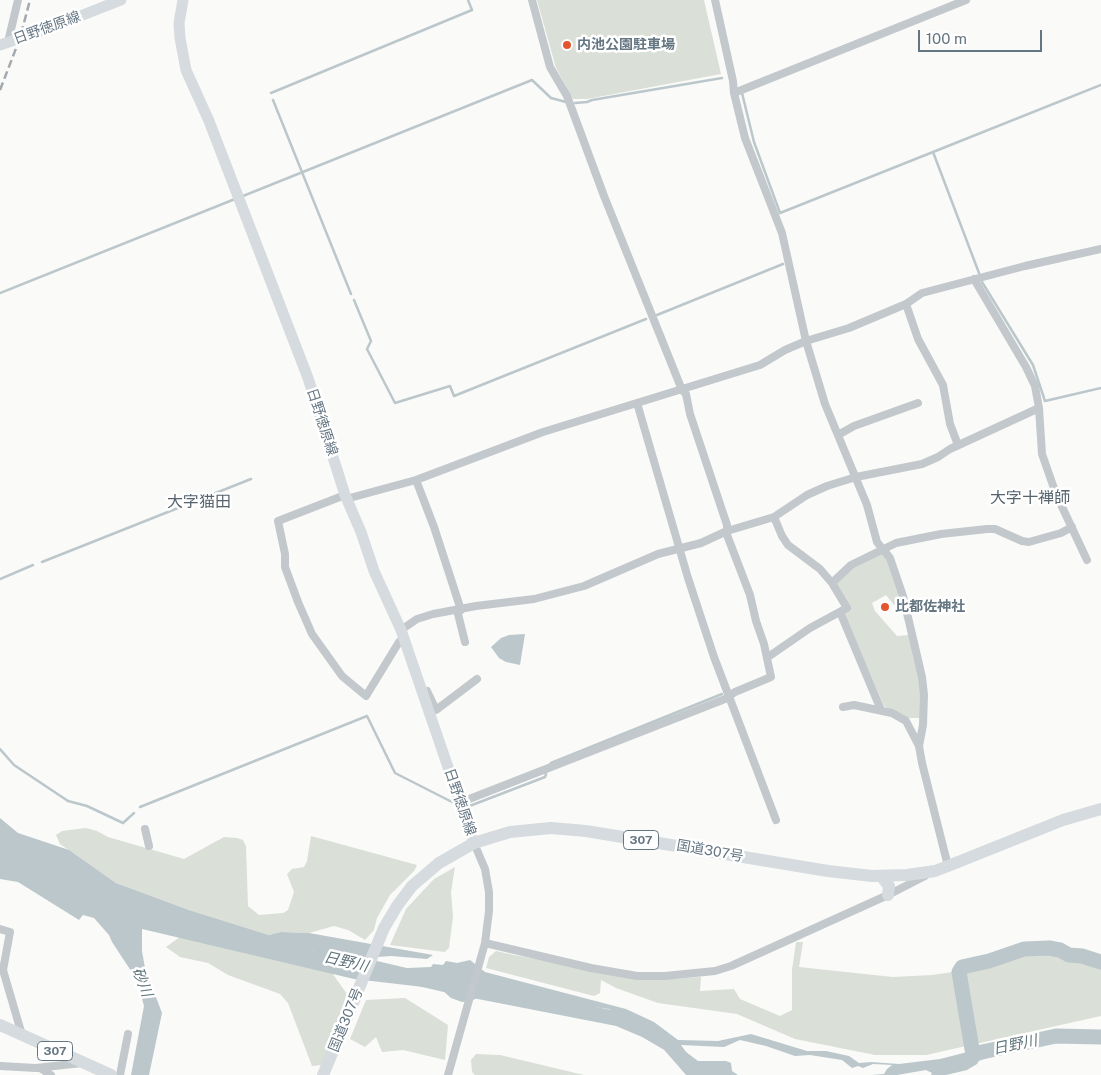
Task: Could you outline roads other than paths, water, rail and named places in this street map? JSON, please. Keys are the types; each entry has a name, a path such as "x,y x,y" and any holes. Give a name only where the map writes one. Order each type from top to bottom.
{"highway":[{"name":"国道307号","path":"323,1075 384,928 412,886 439,863 474,843 510,832 551,828 586,831 828,871 881,876 907,875 935,871 1064,820 1101,809"},
{"path":"881,876 889,886 888,895"},
{"name":"307","path":"0,1025 111,1075"}],"main road":[{"name":"日野徳原線","path":"4,44 121,0"},
{"name":"日野徳原線","path":"183,0 179,23 186,70 209,121 308,378 346,497 361,532 374,571 402,634 474,843"}],"street":[{"path":"4,44 18,0"},
{"path":"459,804 725,699 735,692 772,677 750,595 726,536 727,525 690,414 686,394 682,390 604,196 567,96 550,67 532,0"},
{"path":"715,0 745,138 782,233 806,341 826,404 867,505 877,542 890,558 903,596 922,676 924,695 923,726 919,746"},
{"path":"734,93 966,0"},
{"path":"1039,408 958,445 922,464 856,476 828,486 807,495 774,517 727,531 700,543 658,554 584,586 534,598 433,614 417,619 402,634 366,696 342,676 312,634 285,567 285,554 278,522 346,497 416,480 543,432 760,365 785,350 806,341 849,328 906,304 922,293 1101,249"},
{"path":"974,279 1026,367 1034,386 1039,408 1042,454 1056,494 1087,560"},
{"path":"906,304 918,339 943,385 950,424 958,445"},
{"path":"637,403 702,622 776,820"},
{"path":"838,435 862,423 918,403"},
{"path":"416,480 434,527 459,610 465,642"},
{"path":"768,657 810,628 846,608 832,583 820,569 788,545 774,517"},
{"path":"832,583 852,565 896,543 915,538 995,529 1022,541 1029,542 1061,533 1072,527"},
{"path":"840,612 881,710"},
{"path":"422,692 427,691 436,710 477,679"},
{"path":"843,706 854,705 881,710 892,713 906,721 919,746 948,866"},
{"path":"145,829 149,846"},
{"path":"449,1071 481,957 489,911 490,892 485,869 474,843"},
{"path":"484,942 591,968 637,976 716,971 732,966 888,895 935,871"},
{"path":"0,929 10,932 2,970 22,1036"},
{"path":"120,1075 128,1034"},
{"path":"0,1066 40,1068 84,1063"},
{"path":"40,1068 51,1075"}],"water":[{"path":"525,634 520,665 506,662 499,658 491,647 501,638 509,635"},
{"name":"砂川","path":"0,818 18,833 69,850 116,883 189,910 269,935 281,932 309,933 433,955 427,959 391,956 363,958 311,951 361,967 400,973 408,968 431,967 433,964 443,965 446,961 457,963 470,960 485,972 626,1009 654,1022 678,1040 718,1041 751,1034 807,1051 826,1051 849,1056 859,1063 899,1064 940,1059 991,1046 992,1050 983,1054 977,1064 967,1070 946,1075 931,1075 932,1073 926,1070 897,1075 872,1075 884,1074 892,1065 873,1064 863,1068 858,1066 852,1068 842,1060 810,1055 795,1056 766,1046 740,1040 724,1047 681,1045 686,1052 698,1061 726,1061 731,1063 732,1071 738,1075 689,1075 679,1061 647,1030 609,1009 493,992 479,996 472,1001 462,1002 451,998 441,989 354,979 142,929 142,951 145,968 162,1013 149,1075 131,1075 144,1006 137,980 109,935 94,918 83,915 79,920 18,882 0,879","holes":["410,974 426,974 442,978 448,982 443,986 407,979"]}],"waterway":[{"path":"271,93 472,10 468,0"},
{"path":"575,103 722,78"},
{"path":"243,196 532,80 551,98 566,102"},
{"path":"933,152 1101,85"},
{"path":"742,93 754,142 780,213 933,152 979,273"},
{"path":"273,100 351,294"},
{"path":"0,293 235,199"},
{"path":"657,315 783,264"},
{"path":"982,282 1033,365 1045,401 1101,388"},
{"path":"354,300 371,341 367,349 395,403 450,386 454,396 646,319"},
{"path":"42,562 251,479"},
{"path":"0,579 33,565"},
{"path":"549,766 551,763 722,694"},
{"path":"140,807 367,716 395,773 452,802"},
{"path":"0,749 14,765 68,801 87,806 123,823 134,813"},
{"path":"467,807 545,777 546,774"},
{"path":"973,1055 959,972 962,967 989,961 1024,949 1049,948 1060,950 1069,955 1082,956 1101,962"},
{"name":"日野川","path":"319,955 455,987 619,1019 645,1030 669,1044 696,1075"},
{"name":"日野川","path":"972,1055 1056,1036 1101,1037"}],"railway":[{"path":"0,90 20,38 30,0"}],"place":[{"name":"内池公園駐車場","path":"567,45"},
{"name":"比都佐神社","path":"885,607"}],"district":[{"name":"大字十禅師","path":"1030,498"},
{"name":"大字猫田","path":"199,502"}]}
